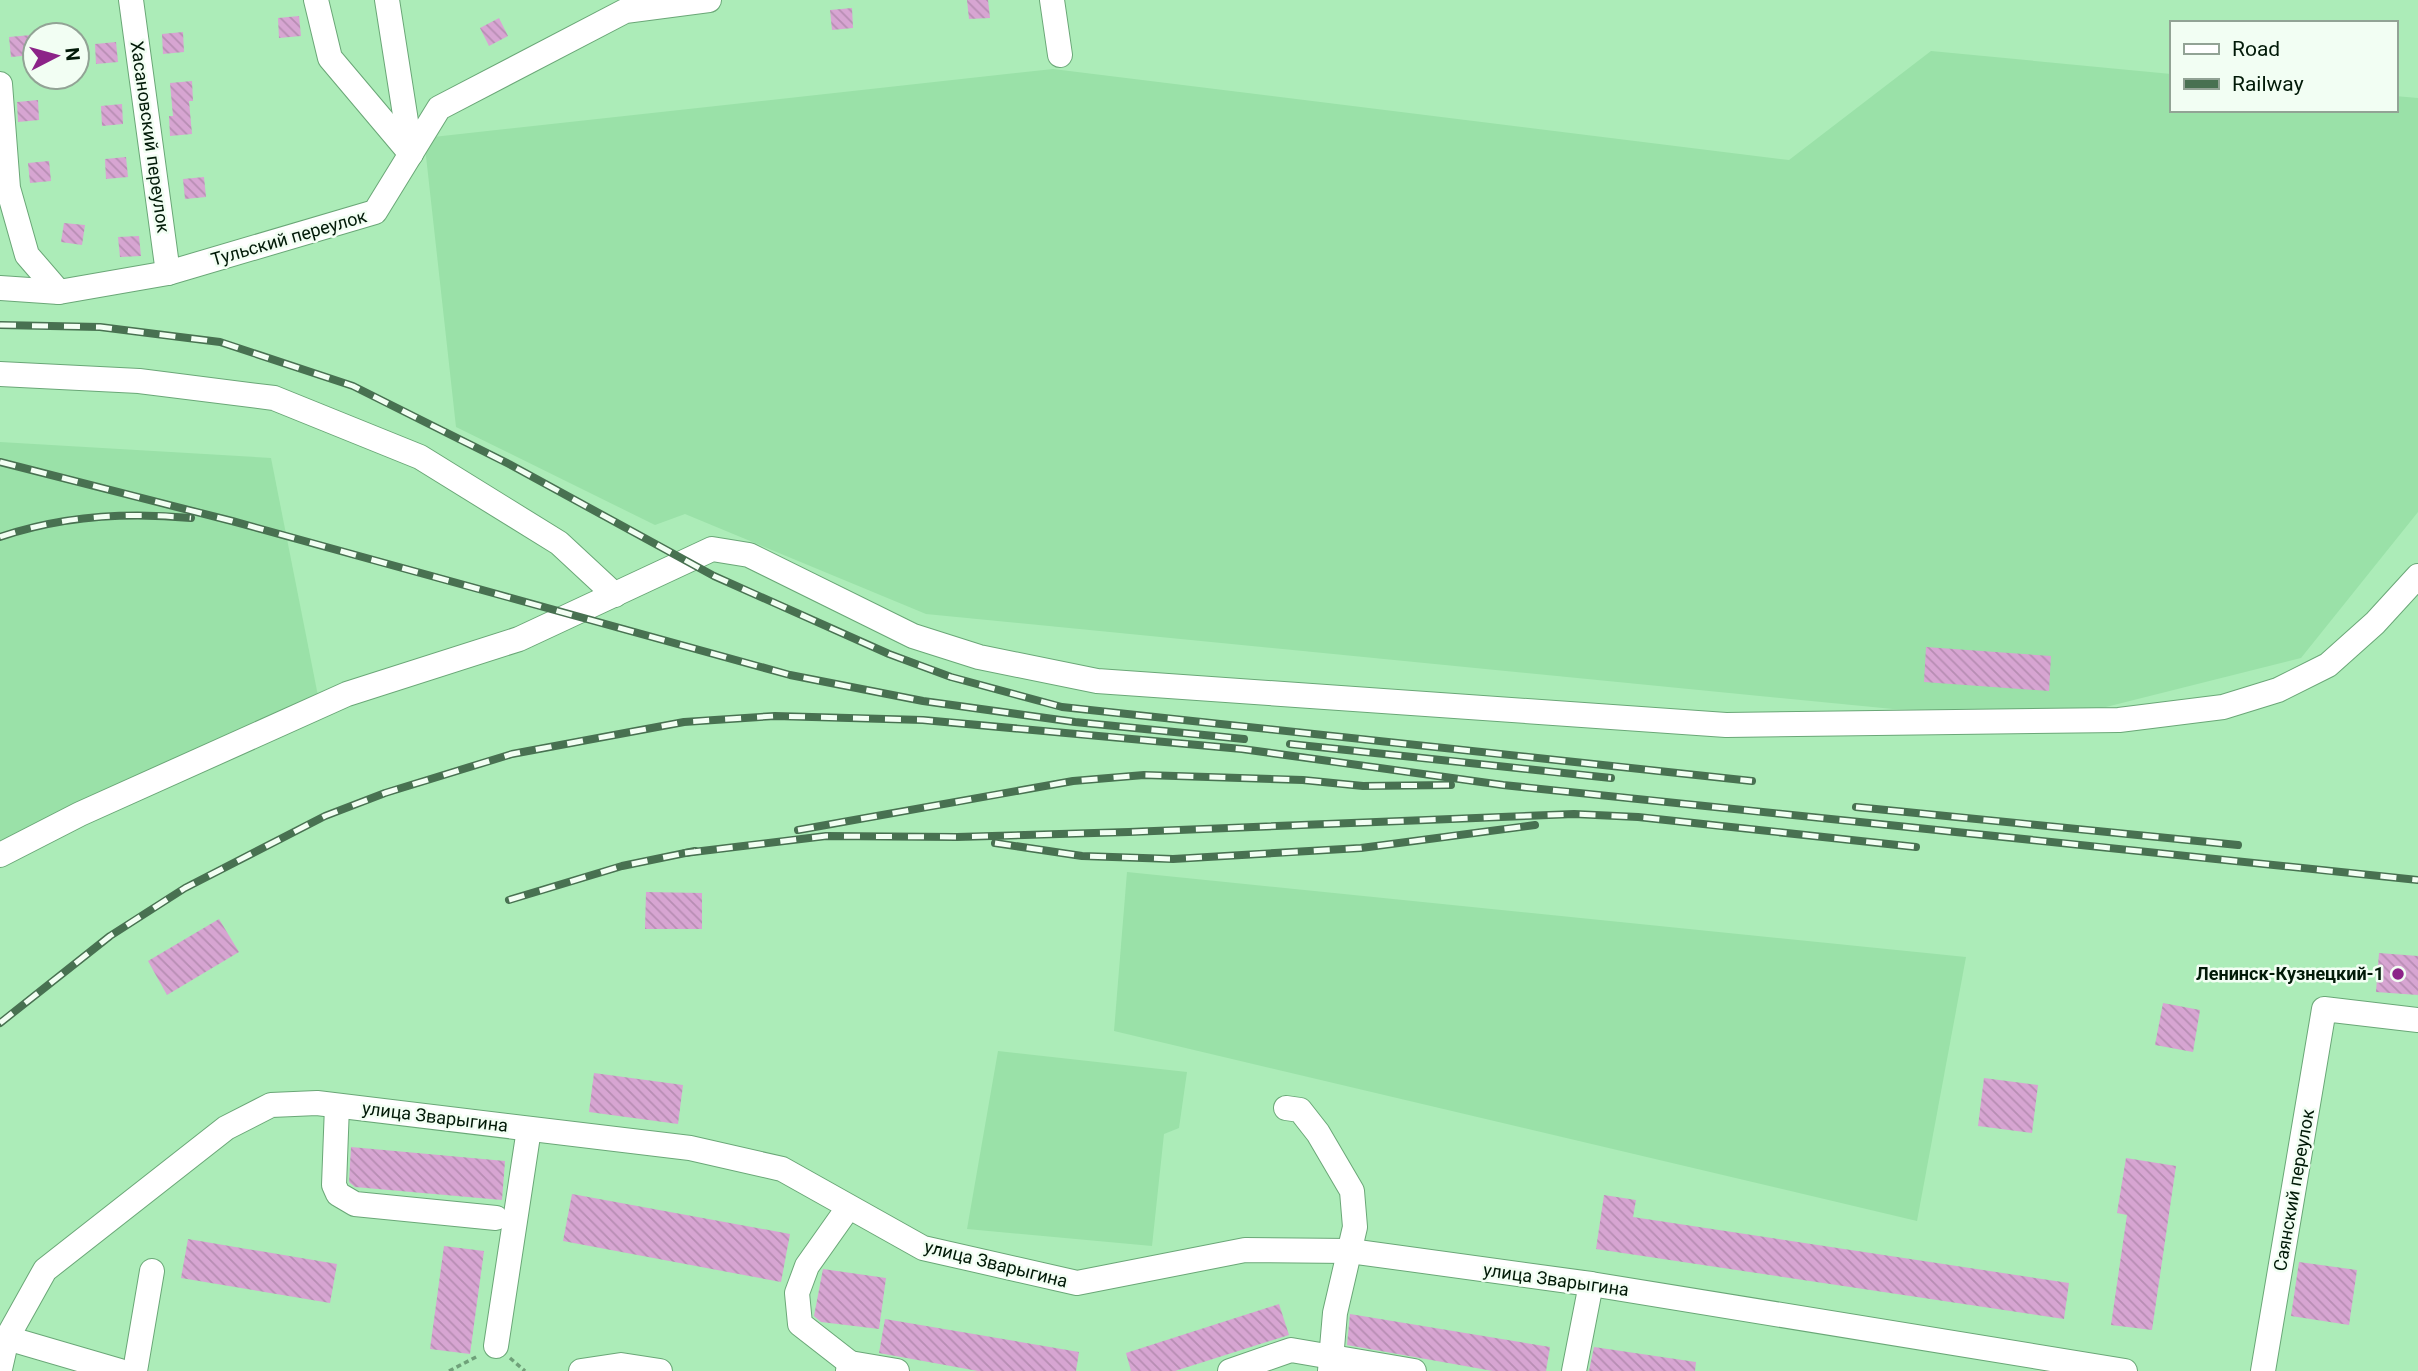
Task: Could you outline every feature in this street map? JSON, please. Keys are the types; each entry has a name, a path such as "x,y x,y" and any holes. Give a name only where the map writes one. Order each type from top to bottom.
{"street":[{"name":"Хасановский переулок","path":"131,0 168,273"},
{"path":"316,0 330,58 411,153"},
{"path":"387,0 411,153"},
{"name":"Тульский переулок","path":"0,288 59,292 168,273 375,212 439,108 624,5 709,0"},
{"path":"1052,0 1060,55"},
{"path":"0,84 8,188 23,241 27,255 59,292"},
{"path":"0,374 139,381 274,398 420,457 559,543 615,595"},
{"path":"0,855 80,814 347,694 519,639 712,549 749,555 913,636 979,657 1097,681 1726,725 2013,723 2132,718 2222,707 2278,690 2328,665 2375,623 2418,576"},
{"name":"Саянский переулок","path":"2263,1371 2324,1009 2418,1020"},
{"name":"улица Зварыгина","path":"0,1369 7,1338 45,1270 226,1128 271,1105 337,1106 690,1148 782,1170 923,1248 1077,1283 1245,1250 1350,1251 1591,1284 2080,1367 2124,1371"},
{"path":"337,1106 334,1185 338,1194 355,1204 496,1218"},
{"path":"1286,1108 1300,1110 1318,1133 1352,1191 1355,1227 1335,1314 1331,1364"},
{"path":"496,1346 529,1129"},
{"path":"849,1209 807,1266 797,1293 800,1324 849,1367 897,1371"},
{"path":"135,1371 152,1271"},
{"path":"1574,1371 1591,1284"},
{"path":"7,1338 120,1371"},
{"path":"1230,1371 1291,1350 1331,1364 1414,1371"},
{"path":"580,1371 621,1365 660,1371"}],"path":[{"path":"449,1371 496,1346"}],"shaded area":[{"path":"1931,51 2170,74 2170,112 2397,112 2397,96 2418,98 2418,512 2301,658 2086,712 1893,709 926,614 685,514 655,525 456,427 424,138 1053,69 1789,160"},
{"path":"0,442 271,458 319,701 0,843"},
{"path":"1127,872 1966,957 1917,1221 1114,1031"},
{"path":"998,1051 1187,1072 1179,1128 1164,1134 1152,1246 967,1229"}],"building":[{"path":"967,0 988,0 990,18 969,19"},
{"path":"852,8 853,28 832,30 830,10"},
{"path":"299,16 301,36 279,38 278,18"},
{"path":"499,18 508,36 489,46 480,28"},
{"path":"183,32 184,52 163,54 162,34"},
{"path":"21,36 21,56 11,57 9,37"},
{"path":"116,42 118,62 96,64 95,44"},
{"path":"192,81 193,101 189,101 192,134 170,136 169,116 173,116 170,83"},
{"path":"38,100 39,120 18,122 17,102"},
{"path":"122,104 123,124 102,126 101,106"},
{"path":"126,157 128,177 106,179 105,159"},
{"path":"49,161 51,181 30,183 28,163"},
{"path":"204,177 206,197 185,199 183,179"},
{"path":"64,223 85,225 82,245 61,242"},
{"path":"139,236 141,256 120,257 118,237"},
{"path":"1926,647 2051,656 2049,691 1924,682"},
{"path":"646,892 702,893 702,929 645,929"},
{"path":"219,919 239,952 167,995 148,961"},
{"name":"Ленинск-Кузнецкий-1","path":"2379,953 2418,956 2418,995 2376,992"},
{"path":"2163,1003 2200,1010 2193,1052 2155,1045"},
{"path":"594,1073 683,1085 678,1124 589,1112"},
{"path":"1984,1078 2038,1085 2032,1133 1978,1126"},
{"path":"351,1147 505,1161 502,1200 355,1187 349,1182"},
{"path":"2126,1158 2176,1166 2152,1330 2111,1325 2127,1215 2117,1213"},
{"path":"572,1194 790,1234 781,1282 563,1241"},
{"path":"1604,1195 1636,1200 1633,1217 2069,1283 2064,1319 1596,1249"},
{"path":"188,1239 337,1264 330,1303 181,1278"},
{"path":"444,1246 484,1251 470,1354 430,1349"},
{"path":"2299,1262 2357,1270 2349,1325 2291,1316"},
{"path":"823,1269 886,1278 879,1329 821,1322 814,1316"},
{"path":"1279,1304 1289,1335 1175,1371 1131,1371 1126,1353"},
{"path":"1350,1314 1550,1347 1546,1371 1493,1371 1347,1345"},
{"path":"885,1319 1079,1352 1076,1371 978,1371 879,1353"},
{"path":"1594,1347 1696,1362 1695,1371 1589,1371"}],"railway":[{"path":"0,325 100,327 220,342 353,386 509,464 714,576 889,654 951,677 1062,707 1752,781"},
{"path":"0,462 232,521 790,675 923,701 1075,722 1244,739"},
{"path":"0,537 46,524 94,517 142,515 191,518"},
{"path":"0,1023 110,936 185,888 325,816 385,793 512,754 684,722 775,716 923,720 1242,749 1503,785 2418,880"},
{"path":"1290,744 1611,778"},
{"path":"798,830 1073,781 1144,775 1303,780 1363,786 1451,785"},
{"path":"1856,807 2238,845"},
{"path":"685,853 826,836 957,837 1129,832 1574,814 1638,817 1916,847"},
{"path":"995,843 1082,856 1173,859 1361,848 1535,825"},
{"path":"509,900 622,866 695,851"}],"place":[{"name":"Ленинск-Кузнецкий-1","path":"2398,974"}]}
